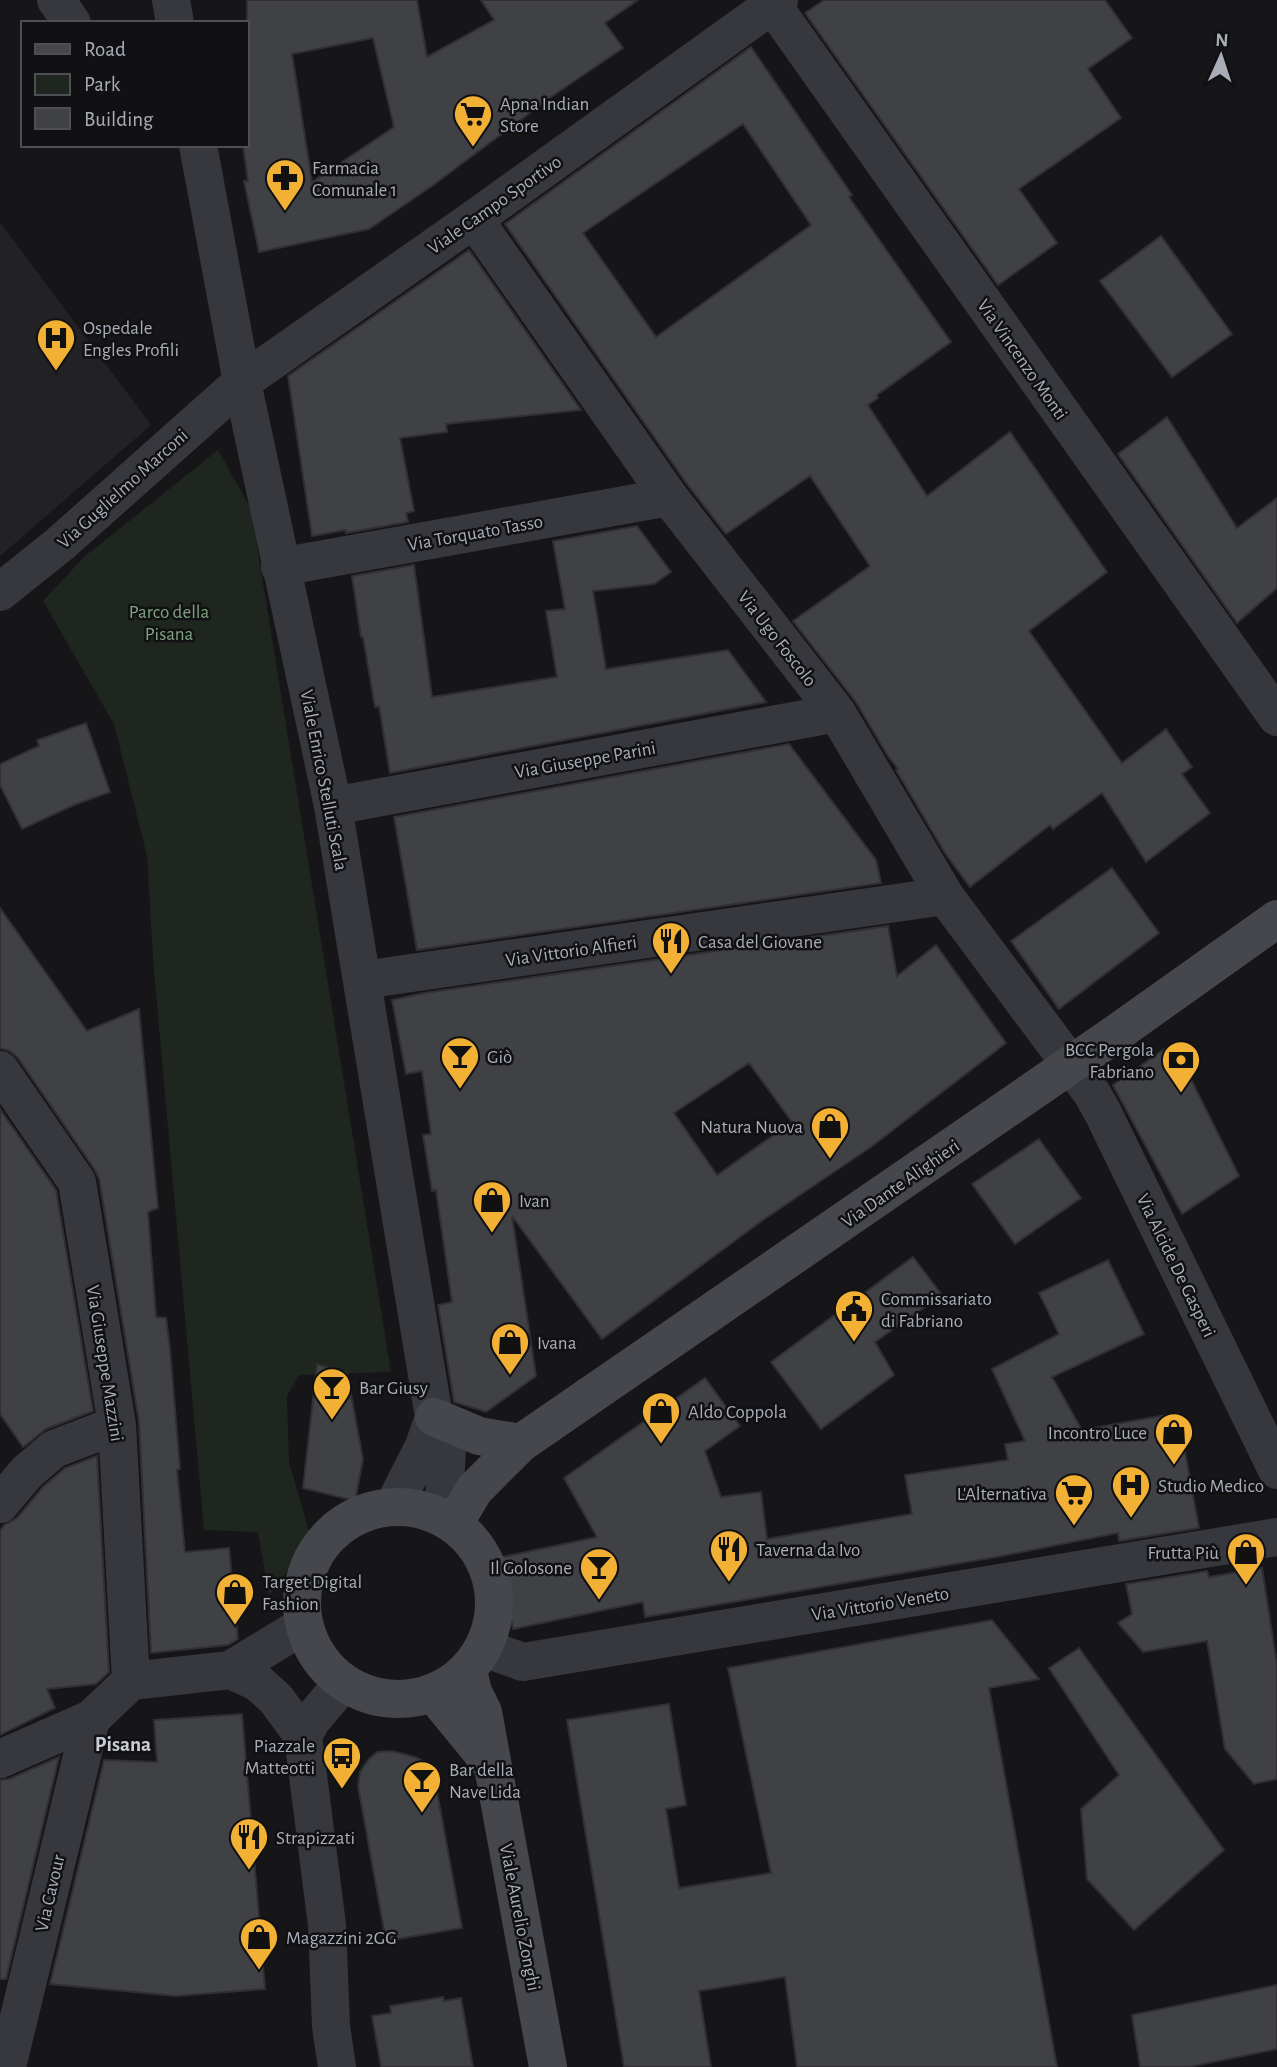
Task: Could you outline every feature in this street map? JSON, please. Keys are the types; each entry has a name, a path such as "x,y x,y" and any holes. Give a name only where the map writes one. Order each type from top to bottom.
{"main road":[{"name":"Via Dante Alighieri","path":"457,1529 474,1490 521,1443 1277,919"},
{"path":"435,1417 479,1436 521,1443"},
{"path":"393,1507 413,1508 457,1529 488,1565 496,1601 492,1628 463,1670 417,1698 396,1700 374,1697 343,1683 315,1652 304,1625 301,1601 305,1577 314,1555 329,1536 347,1521 370,1511 393,1507"},
{"name":"Viale Aurelio Zonghi","path":"463,1670 442,1703 493,1766 548,2067"}],"street":[{"path":"56,0 71,21"},
{"path":"171,0 175,21"},
{"name":"Viale Campo Sportivo","path":"242,382 474,219 774,2"},
{"name":"Via Vincenzo Monti","path":"774,2 1277,717"},
{"name":"Viale Enrico Stelluti Scala","path":"198,147 242,382 332,806 435,1417 447,1449 457,1529"},
{"name":"Via Ugo Foscolo","path":"474,219 669,497 837,713 945,896 1069,1065"},
{"name":"Via Guglielmo Marconi","path":"0,592 61,544 242,382"},
{"name":"Via Torquato Tasso","path":"280,567 669,497"},
{"name":"Via Giuseppe Parini","path":"332,806 837,713"},
{"name":"Via Vittorio Alfieri","path":"363,980 945,896"},
{"name":"Via Alcide De Gasperi","path":"1069,1065 1091,1092 1102,1111 1277,1470"},
{"name":"Via Giuseppe Mazzini","path":"0,1070 77,1182 117,1424 131,1681"},
{"name":"Viale Enrico Stelluti Scala","path":"393,1507 425,1446 435,1417"},
{"path":"0,1504 27,1472 54,1449 117,1424"},
{"name":"Via Vittorio Veneto","path":"463,1670 1277,1537"},
{"path":"0,1759 90,1719 131,1681 230,1670 304,1625"},
{"path":"230,1670 257,1682 276,1699 303,1737 327,1925 331,2026 337,2067"},
{"path":"303,1737 312,1721 343,1683"},
{"name":"Via Cavour","path":"7,2067 90,1719"}],"shaded area":[{"name":"Ospedale Engles Profili","path":"0,222 151,425 0,556"}],"green space":[{"name":"Parco della Pisana","path":"218,450 251,509 391,1372 299,1375 287,1396 289,1462 311,1538 269,1596 258,1532 204,1530 154,971 147,856 114,724 43,601 84,557"}],"building":[{"path":"247,0 417,0 427,57 494,20 481,0 638,0 605,23 623,48 369,229 259,252 244,181 248,181 243,147 248,147","holes":["373,38 394,127 312,182 292,54"]},
{"path":"824,0 1105,0 1132,38 1088,69 1121,118 1019,189 1057,243 998,285 805,13"},
{"path":"751,47 852,195 849,197 951,342 877,395 878,398 868,405 927,496 1010,432 1107,572 1029,631 1122,763 1166,729 1192,767 1182,774 1210,813 1146,862 1102,793 1053,829 1050,825 970,887 945,853 896,770 898,769 856,702 793,621 870,566 810,476 726,534 687,484 505,224","holes":["743,124 811,225 656,337 583,233"]},
{"path":"1161,236 1232,334 1172,377 1100,281"},
{"path":"469,250 581,410 446,424 447,432 400,438 414,511 406,513 408,522 312,536 288,376"},
{"path":"1167,417 1237,528 1277,498 1277,588 1237,623 1118,454"},
{"path":"637,526 671,572 654,584 593,591 606,669 728,650 766,702 390,773 379,706 375,707 361,637 352,576 414,565 432,697 557,677 546,611 565,609 553,541"},
{"path":"86,723 110,792 22,829 0,785 0,764 39,746 37,740"},
{"path":"789,744 876,860 881,883 417,950 394,817"},
{"path":"1112,868 1159,933 1059,1009 1011,941"},
{"path":"0,908 87,1031 139,1009 158,1208 148,1212 156,1317 166,1318 170,1349 185,1552 229,1548 238,1639 228,1645 151,1653 139,1422 99,1178 18,1058 10,1051 0,1048"},
{"path":"888,926 897,976 936,945 1006,1043 871,1147 763,1220 602,1339 512,1216 536,1376 486,1412 454,1402 438,1305 452,1302 436,1190 432,1191 423,1135 431,1134 422,1071 406,1074 392,1000 424,993","holes":["749,1063 792,1122 717,1175 674,1113"]},
{"path":"1173,1043 1239,1176 1182,1214 1113,1085"},
{"path":"0,1109 56,1190 93,1411 46,1429 23,1447 0,1414"},
{"path":"1039,1139 1081,1198 1015,1244 972,1184"},
{"path":"913,1257 942,1295 875,1342 894,1375 821,1429 771,1362"},
{"path":"1108,1260 1144,1334 1052,1377 1082,1430 1178,1413 1199,1528 1119,1541 1118,1533 1002,1556 645,1617 643,1602 513,1629 498,1558 597,1537 564,1478 705,1378 740,1426 705,1451 721,1497 761,1492 767,1539 912,1514 905,1475 1008,1460 1005,1444 1025,1441 992,1369 1059,1334 1039,1293"},
{"path":"317,1364 347,1373 363,1459 355,1501 303,1488"},
{"path":"97,1456 109,1672 96,1684 47,1689 55,1708 0,1735 0,1531 4,1525 17,1518 43,1487 65,1468"},
{"path":"1262,1568 1277,1665 1277,1779 1254,1784 1225,1749 1207,1641 1143,1652 1118,1623 1132,1614 1126,1584 1207,1571 1209,1577"},
{"path":"992,1620 1039,1679 989,1688 1057,2067 797,2067 785,1977 699,1991 711,2067 624,2067 567,1720 669,1704 686,1805 666,1809 679,1888 771,1873 728,1668"},
{"path":"1079,1648 1224,1850 1134,1930 1087,1879 1081,1809 1119,1775 1049,1668"},
{"path":"242,1714 265,1989 176,1996 50,1984 104,1760 157,1762 154,1720"},
{"path":"392,1751 427,1763 434,1775 462,1928 386,1941 358,1786 360,1772 369,1759 377,1752"},
{"path":"59,1757 6,1979 0,1979 0,1780 9,1779"},
{"path":"1277,1985 1277,2049 1189,2067 1140,2067 1132,2015"},
{"path":"443,1997 444,2001 461,1998 473,2067 381,2067 372,2016 391,2013 390,2006"}],"place":[{"name":"Apna Indian Store","path":"473,148"},
{"name":"Farmacia Comunale 1","path":"285,212"},
{"name":"Ospedale Engles Profili","path":"56,372"},
{"name":"Casa del Giovane","path":"671,975"},
{"name":"Giò","path":"460,1090"},
{"name":"BCC Pergola Fabriano","path":"1181,1094"},
{"name":"Natura Nuova","path":"830,1160"},
{"name":"Ivan","path":"492,1234"},
{"name":"Commissariato di Fabriano","path":"854,1343"},
{"name":"Ivana","path":"510,1376"},
{"name":"Bar Giusy","path":"332,1421"},
{"name":"Aldo Coppola","path":"661,1445"},
{"name":"Incontro Luce","path":"1174,1466"},
{"name":"Studio Medico","path":"1131,1519"},
{"name":"L'Alternativa","path":"1074,1527"},
{"name":"Taverna da Ivo","path":"729,1583"},
{"name":"Frutta Più","path":"1246,1586"},
{"name":"Il Golosone","path":"599,1601"},
{"name":"Target Digital Fashion","path":"235,1626"},
{"name":"Piazzale Matteotti","path":"342,1790"},
{"name":"Bar della Nave Lida","path":"422,1814"},
{"name":"Strapizzati","path":"249,1871"},
{"name":"Magazzini 2GG","path":"259,1971"}],"district":[{"name":"Pisana","path":"123,1744"}]}
